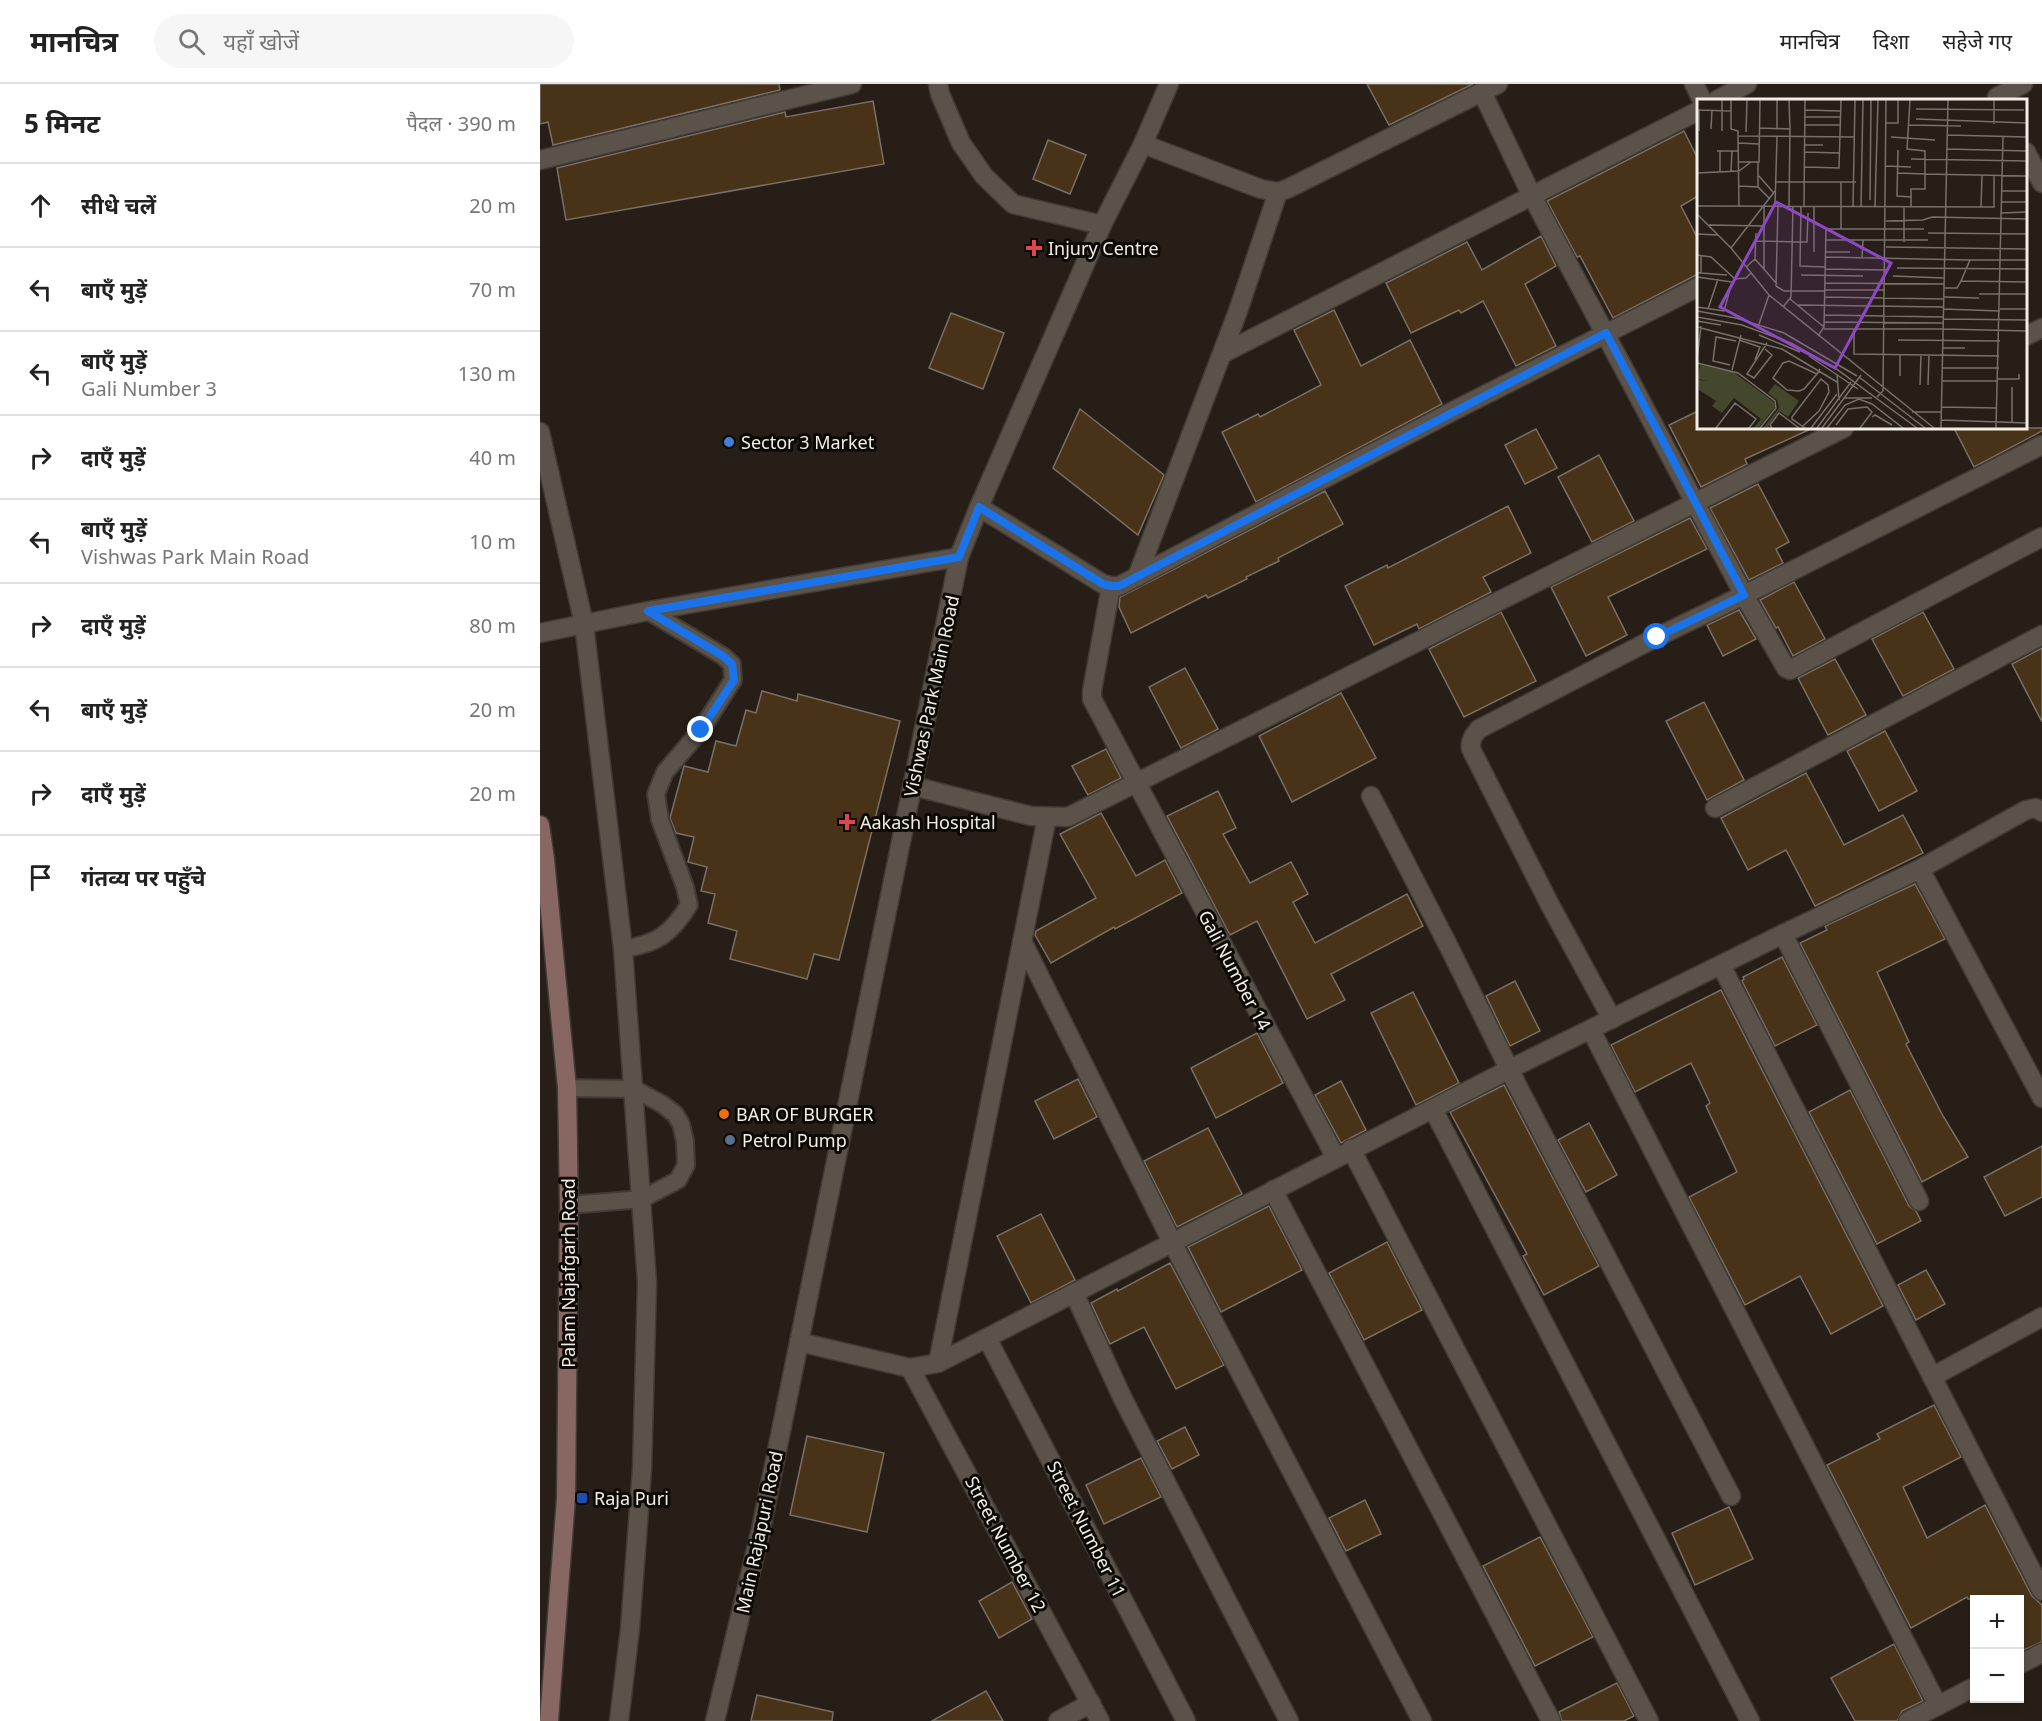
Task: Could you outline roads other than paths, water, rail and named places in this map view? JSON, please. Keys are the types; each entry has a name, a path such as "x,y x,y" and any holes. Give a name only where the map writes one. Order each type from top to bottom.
{"main road":[{"name":"Palam Najafgarh Road","path":"540,825 567,1088 569,1205 566,1498 549,1721"}],"street":[{"path":"540,160 852,84"},
{"path":"938,84 961,143 984,176 1013,204 1102,225"},
{"name":"Vishwas Park Main Road","path":"799,1342 959,557 1102,225 1143,144 1169,84"},
{"path":"1694,84 1702,99"},
{"path":"1719,99 1747,84"},
{"path":"1995,94 2023,84"},
{"path":"1143,144 1261,189 1278,192 1490,88 1532,196 1744,595 1783,664 1790,670 2042,537"},
{"path":"1221,354 1697,112"},
{"path":"2027,156 2042,183"},
{"path":"1137,577 1257,259 1278,192"},
{"path":"979,507 1103,584 1119,586 1697,288"},
{"path":"2027,335 2042,328"},
{"path":"913,786 1031,816 1068,817 1842,429"},
{"path":"540,432 584,624 623,949 642,1199 647,1282 642,1469 630,1629 619,1721"},
{"path":"1612,1019 1544,893 1471,749 1470,741 1479,729 1657,637 2042,445"},
{"path":"540,633 648,611 959,557"},
{"name":"Gali Number 14","path":"1111,586 1092,699 1135,782 1344,1154 1649,1721"},
{"path":"1715,808 2042,635"},
{"path":"1371,796 1731,1496"},
{"path":"799,1342 910,1368 938,1363 1510,1069 1920,869 2026,810 2036,808 2042,812"},
{"path":"938,1363 1047,817"},
{"path":"1920,869 2042,1098"},
{"path":"1783,934 1919,1202"},
{"path":"1023,941 1172,1242 1422,1721"},
{"path":"1721,965 2042,1591"},
{"path":"1591,1030 1938,1706"},
{"path":"1433,1109 1750,1721"},
{"path":"1273,1190 1551,1721"},
{"path":"1074,1293 1123,1399 1289,1721"},
{"path":"1932,1377 2042,1317"},
{"name":"Street Number 11","path":"987,1338 1186,1721"},
{"name":"Main Rajapuri Road","path":"715,1721 761,1529 799,1342"},
{"name":"Street Number 12","path":"910,1368 1100,1721"},
{"path":"2024,1662 2042,1653"},
{"path":"1908,1721 1970,1689"},
{"path":"1058,1721 1091,1703"}],"lane":[{"path":"623,949 636,947 659,938 676,925 689,905 685,886 660,820 656,794 665,772 701,730 734,680 732,664 723,656 648,611"},
{"path":"567,1088 634,1089 662,1104 675,1114 681,1124 686,1153 686,1165 678,1180 642,1199 569,1205"}],"place":[{"name":"Injury Centre","path":"1034,248"},
{"name":"Sector 3 Market","path":"729,442"},
{"name":"Aakash Hospital","path":"847,822"},
{"name":"BAR OF BURGER","path":"724,1114"},
{"name":"Petrol Pump","path":"730,1140"},
{"name":"Raja Puri","path":"582,1498"}]}
